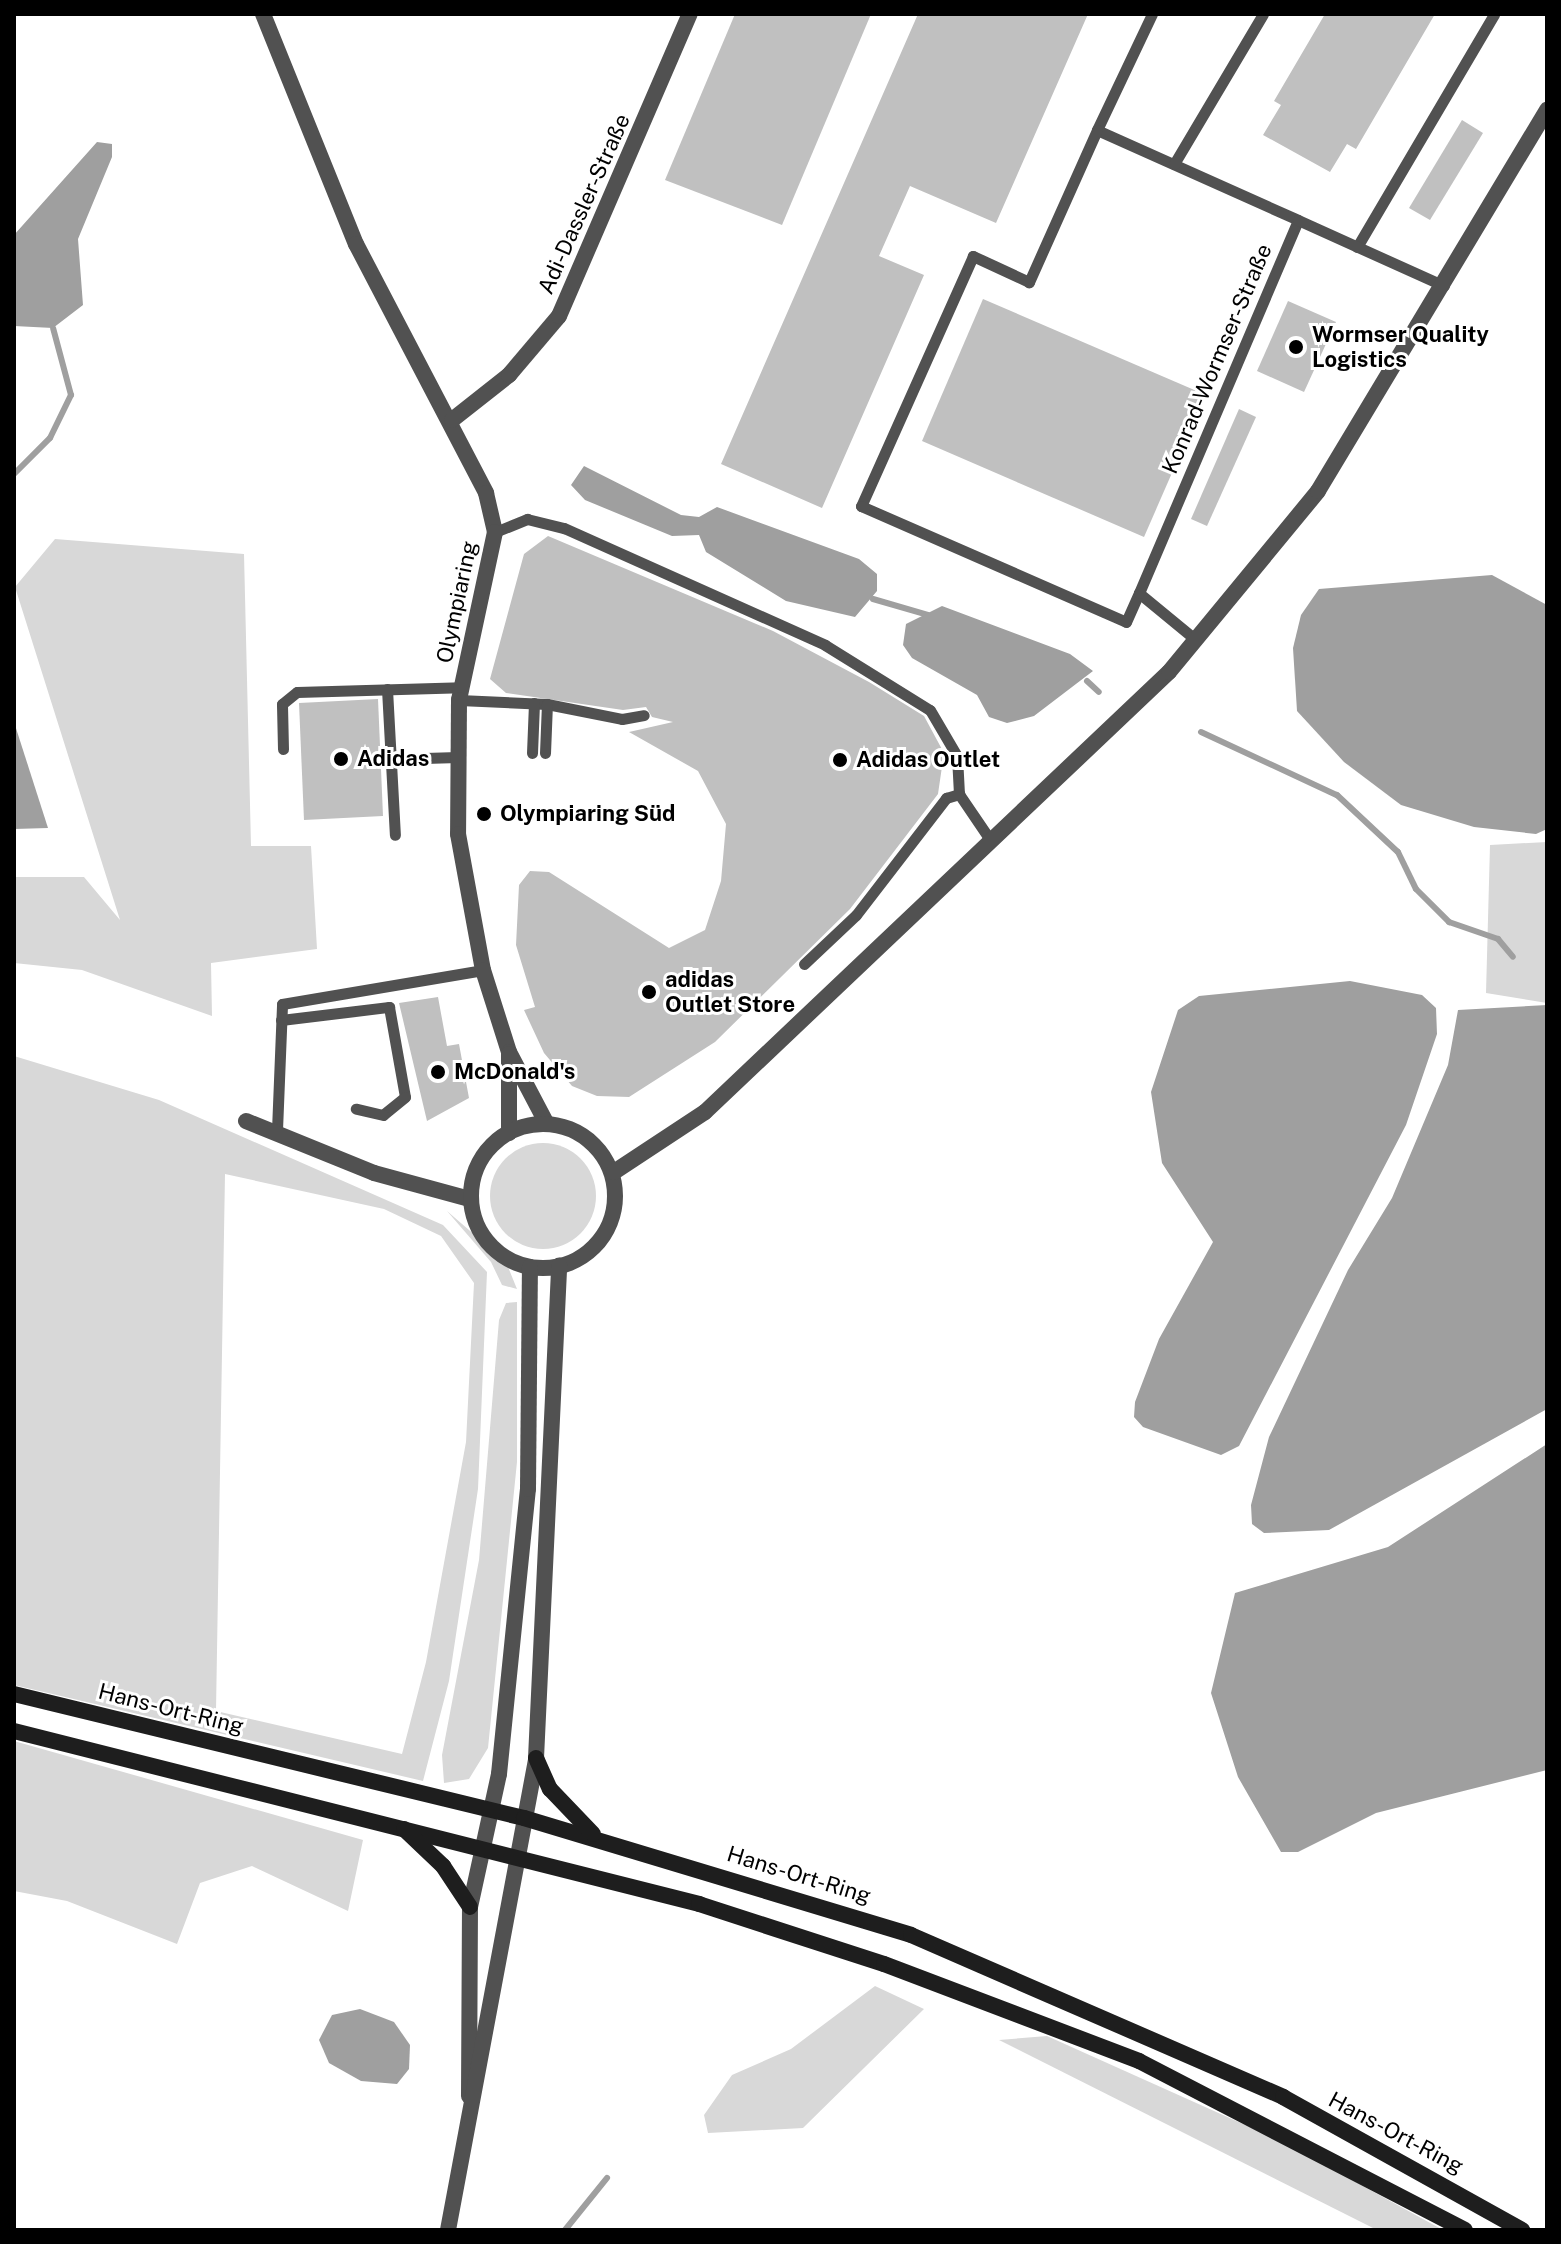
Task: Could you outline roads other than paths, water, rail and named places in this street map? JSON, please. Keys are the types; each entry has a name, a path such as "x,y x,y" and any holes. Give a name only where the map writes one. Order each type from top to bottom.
{"main road":[{"name":"Hans-Ort-Ring","path":"14,1694 524,1818 807,1899 1043,1987 1283,2097 1522,2230"},
{"path":"14,1731 699,1904 1099,2045 1277,2127 1465,2230"},
{"path":"536,1758 550,1789 597,1838"},
{"path":"402,1828 443,1866 470,1907"}],"street":[{"name":"Olympiaring","path":"263,14 356,244 477,466 495,532 460,694 458,834 483,970 509,1052 547,1124"},
{"name":"Adi-Dassler-Straße","path":"452,420 509,375 559,316 690,14"},
{"path":"614,1172 705,1112 991,841 1196,640 1318,491 1547,110"},
{"name":"Olympiaring","path":"509,1052 509,1133"},
{"path":"246,1121 277,1130 374,1173 470,1199"},
{"path":"547,1124 588,1140 614,1172 605,1233 559,1266 530,1267 491,1246 470,1199 478,1165 509,1133 547,1124"},
{"path":"448,2230 536,1758 559,1266"},
{"path":"469,2122 470,1907 491,1810 511,1688 528,1489 530,1267"}],"lane":[{"path":"1152,14 1097,130 1444,286"},
{"path":"1174,164 1263,14"},
{"path":"1357,247 1494,14"},
{"name":"Konrad-Wormser-Straße","path":"1097,130 1029,282 973,256 861,506 1126,622 1298,220"},
{"path":"495,532 527,519 564,528 825,645 930,710 957,756 959,794 991,841"},
{"path":"1139,593 1196,640"},
{"path":"387,689 395,835"},
{"path":"283,749 282,704 297,692 387,689 540,704 622,719 644,715"},
{"path":"538,753 540,704"},
{"path":"391,759 458,757"},
{"path":"804,964 856,915 946,798 959,794"},
{"path":"277,1130 282,1004 483,970"},
{"path":"281,1020 389,1007 405,1097 383,1115 356,1109"}],"waterway":[{"path":"14,474 50,438 71,395 53,328"},
{"path":"873,599 928,615"},
{"path":"1087,681 1099,692"},
{"path":"1201,732 1337,795 1398,852 1416,889 1449,922 1498,939 1513,957"},
{"path":"565,2230 607,2178"}],"place":[{"name":"Wormser Quality Logistics","path":"1296,347"},
{"name":"Adidas","path":"341,759"},
{"name":"Adidas Outlet","path":"840,760"},
{"name":"Olympiaring Süd","path":"484,814"},
{"name":"adidas Outlet Store","path":"649,992"},
{"name":"McDonald's","path":"438,1072"}]}
